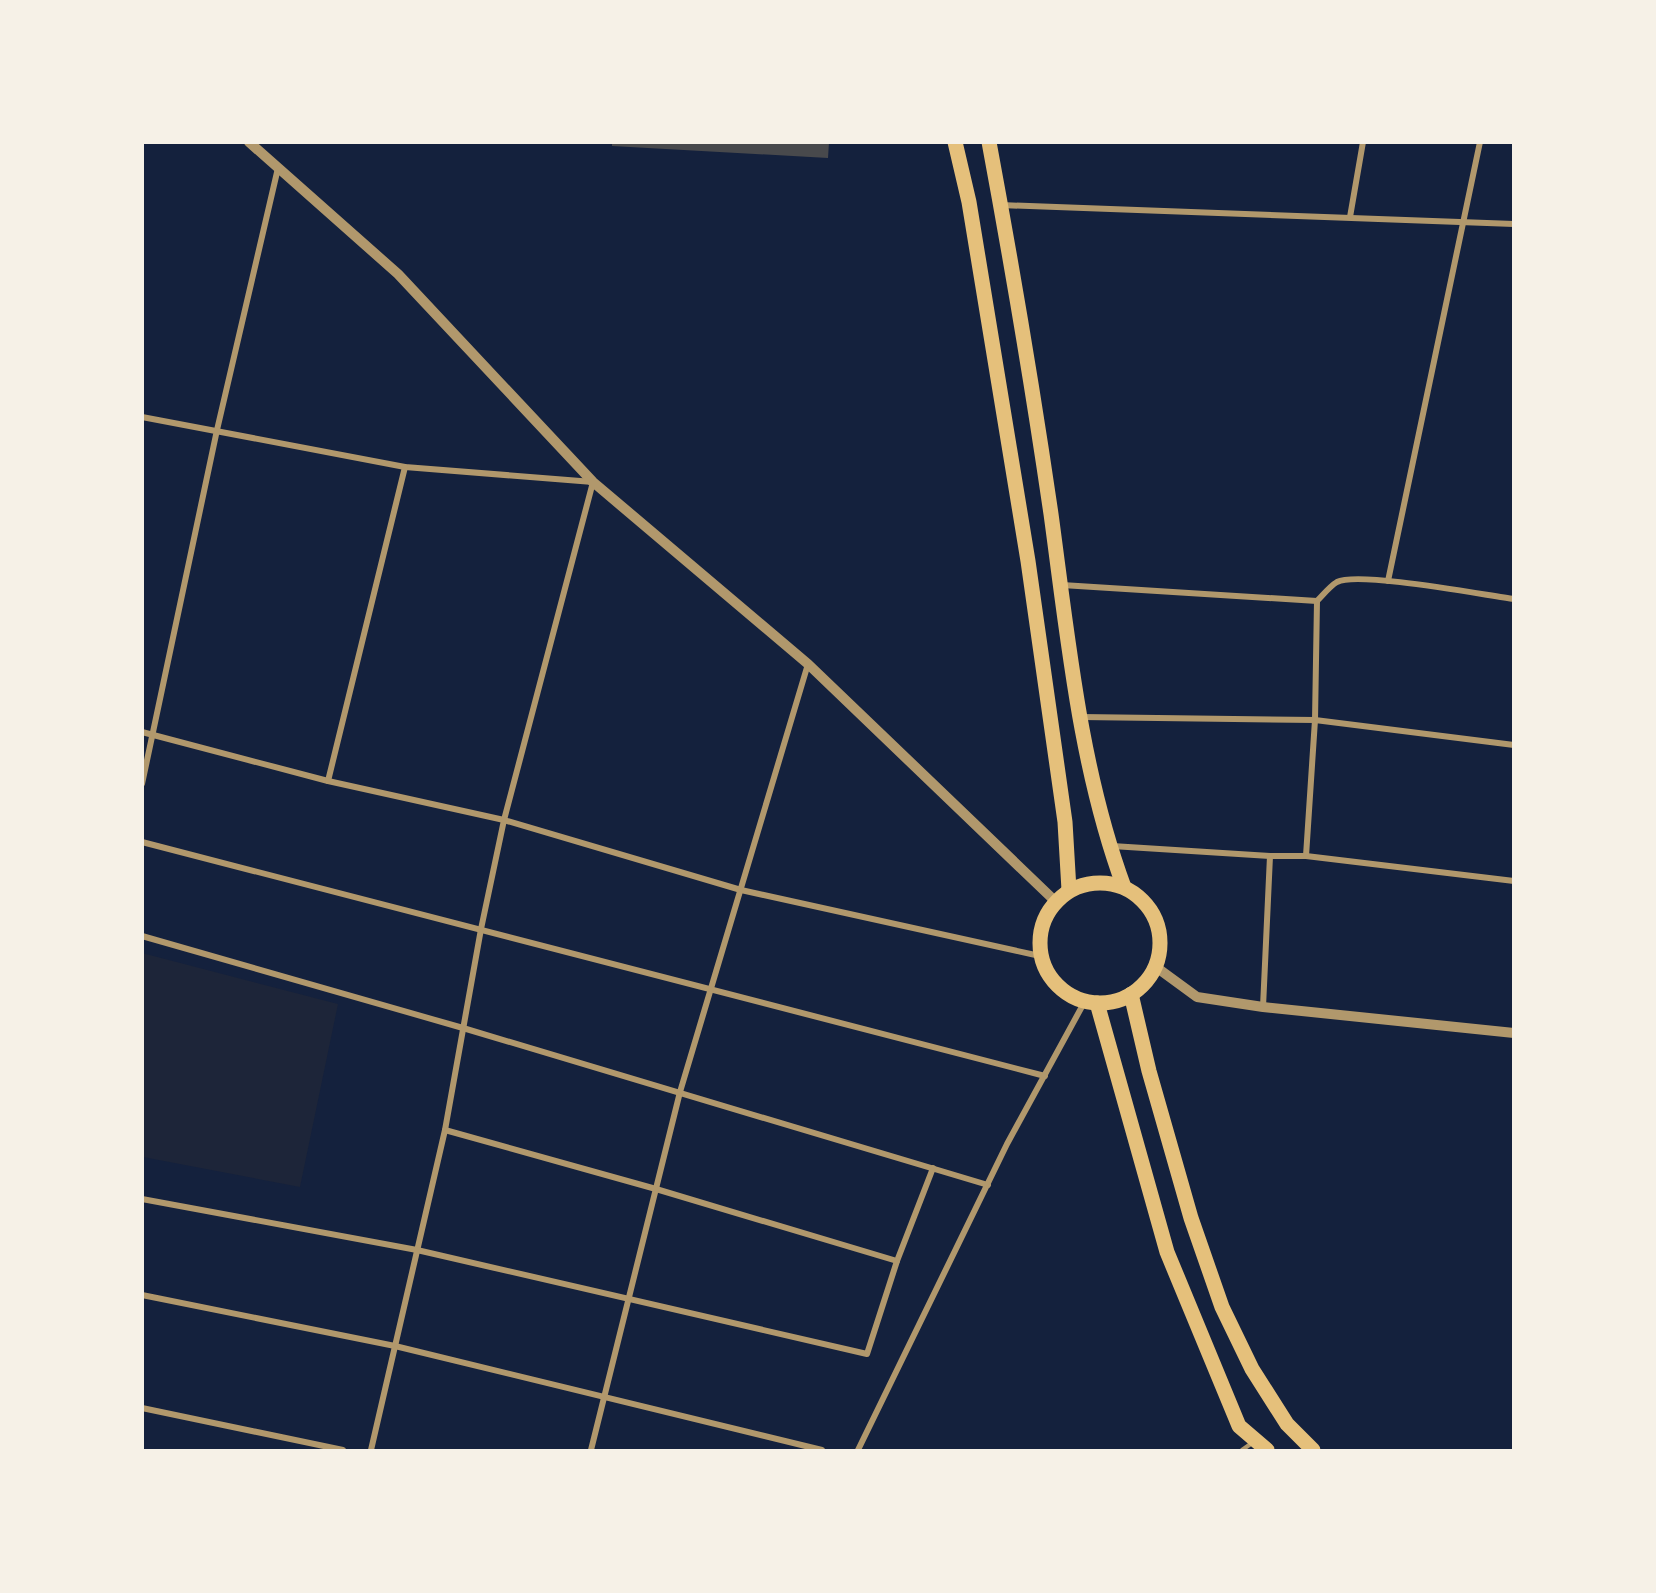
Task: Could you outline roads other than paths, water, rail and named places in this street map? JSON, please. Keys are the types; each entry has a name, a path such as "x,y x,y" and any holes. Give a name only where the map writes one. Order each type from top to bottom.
{"main road":[{"path":"955,142 969,202 1028,561 1065,822 1069,890"},
{"path":"989,142 1033,387 1079,717 1109,846 1124,887"},
{"path":"1096,882 1124,887 1148,906 1160,936 1155,967 1145,982 1131,994 1115,1001 1091,1002 1056,985 1040,956 1041,927 1055,901 1069,890 1096,882"},
{"path":"1131,994 1149,1071 1191,1218 1222,1307 1252,1369 1287,1424 1313,1450"},
{"path":"1091,1002 1167,1252 1239,1426 1261,1446"}],"street":[{"path":"249,142 398,274 593,482 808,664 1055,901"},
{"path":"1350,217 1363,142"},
{"path":"1388,581 1480,142"},
{"path":"142,784 217,430 278,168"},
{"path":"1001,205 1514,224"},
{"path":"142,417 405,467 593,482"},
{"path":"328,782 405,467"},
{"path":"371,1450 445,1130 481,929 504,820 593,482"},
{"path":"1306,856 1315,720 1317,601 1338,581 1358,579 1388,581 1514,599"},
{"path":"1061,585 1317,601"},
{"path":"591,1450 680,1092 808,664"},
{"path":"1079,717 1315,720 1514,745"},
{"path":"142,732 328,782 504,820 741,890 1040,956"},
{"path":"142,842 1045,1077"},
{"path":"1109,846 1270,856 1306,856 1514,881"},
{"path":"1263,1008 1270,856"},
{"path":"142,936 463,1028 988,1185"},
{"path":"1155,967 1197,997 1263,1008 1514,1033"},
{"path":"858,1450 1007,1144 1091,1002"},
{"path":"445,1130 656,1189 897,1261"},
{"path":"142,1199 417,1250 867,1354 897,1261 933,1168"},
{"path":"142,1295 395,1346 822,1450"},
{"path":"142,1408 343,1450"}],"lane":[{"path":"1242,1450 1261,1446"}]}
